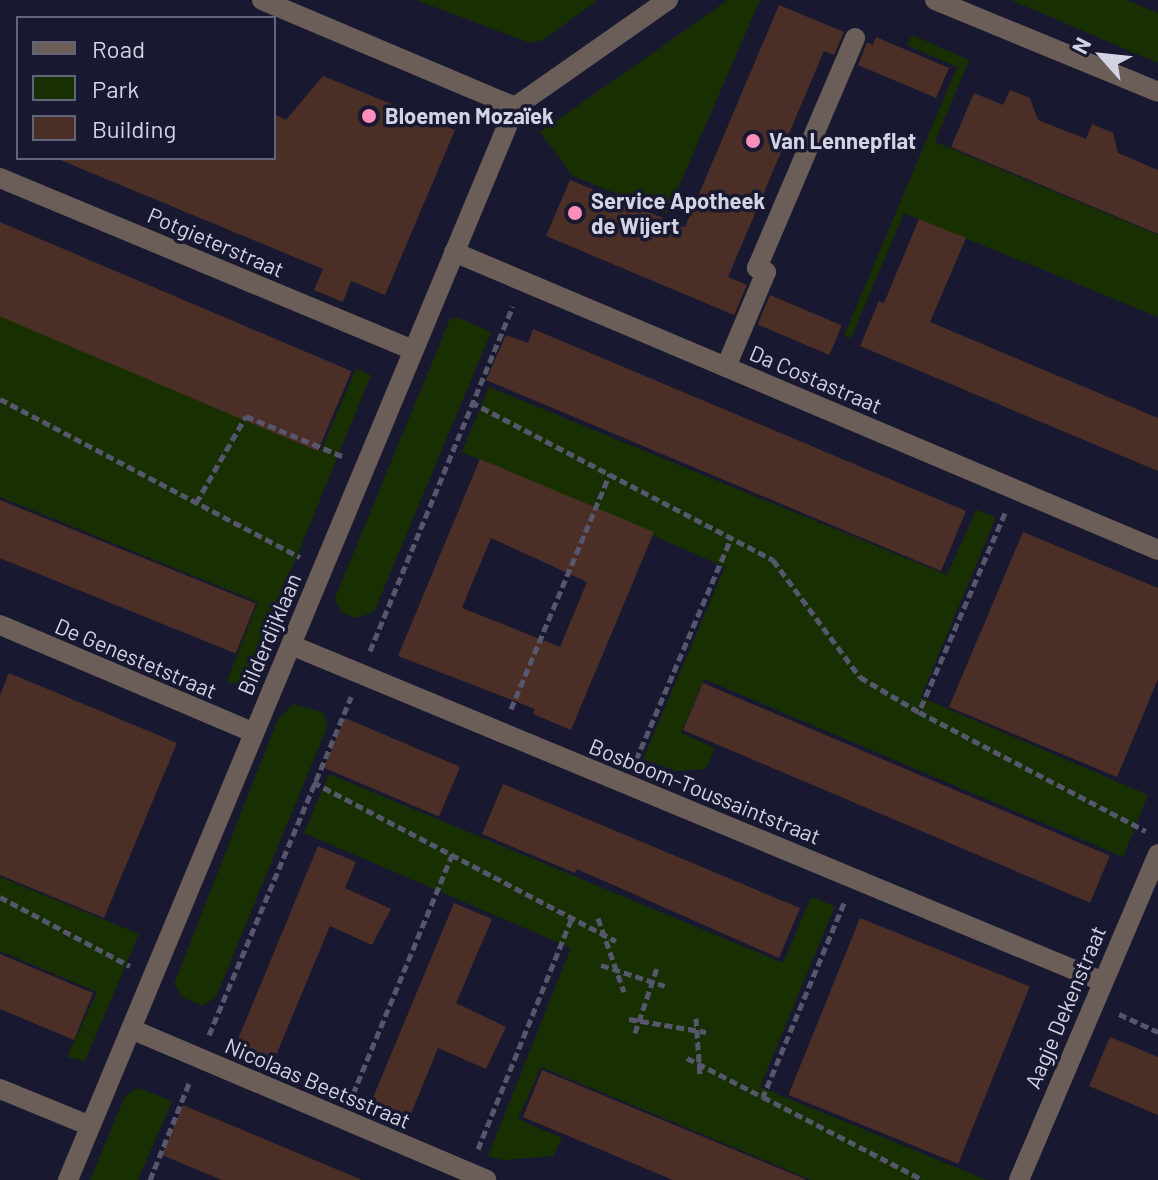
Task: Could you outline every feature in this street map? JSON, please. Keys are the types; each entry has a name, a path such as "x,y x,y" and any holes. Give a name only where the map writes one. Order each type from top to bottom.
{"street":[{"path":"262,0 515,107 668,0"},
{"path":"935,0 1158,92"},
{"path":"726,367 766,272 757,268 855,38"},
{"name":"Bilderdijklaan","path":"68,1180 515,107"},
{"name":"Potgieterstraat","path":"0,178 414,350"},
{"name":"Da Costastraat","path":"454,252 1158,550"},
{"name":"De Genestetstraat","path":"0,625 254,733"},
{"name":"Bosboom-Toussaintstraat","path":"291,645 625,786 855,876 1101,981"},
{"name":"Aagje Dekenstraat","path":"1019,1180 1101,981 1158,854"},
{"name":"Nicolaas Beetsstraat","path":"131,1029 477,1176"},
{"path":"0,1089 90,1126"}],"path":[{"path":"150,1180 471,402 524,281"},
{"path":"0,399 323,568"},
{"path":"471,402 773,560 860,677 919,712 1158,837"},
{"path":"196,503 246,416 366,466"},
{"path":"501,733 610,474"},
{"path":"919,712 1015,489"},
{"path":"625,786 731,538"},
{"path":"313,782 616,941"},
{"path":"343,1118 452,855"},
{"path":"763,1097 855,876"},
{"path":"0,897 152,978"},
{"path":"598,918 624,992"},
{"path":"477,1176 571,920"},
{"path":"601,965 665,986"},
{"path":"635,1033 658,965"},
{"path":"1092,1003 1158,1032"},
{"path":"696,1018 700,1076"},
{"path":"629,1019 706,1032"},
{"path":"687,1058 923,1180"}],"green space":[{"path":"416,0 598,0 543,40 530,43"},
{"path":"728,0 760,0 667,214 573,176 540,132"},
{"path":"1011,0 1126,0 1158,13 1158,63"},
{"path":"912,35 969,60 935,142 1158,235 1158,317 904,213 851,338 844,336 957,67 907,45"},
{"path":"0,312 321,451 356,369 371,375 243,688 227,681 258,602 0,497"},
{"path":"459,318 491,332 374,612 356,618 341,612 335,598 450,319"},
{"path":"489,387 947,575 976,510 996,517 921,697 1148,795 1123,857 704,679 681,733 715,748 706,769 676,771 643,759 725,567 462,452"},
{"path":"294,704 324,713 327,727 216,997 203,1006 182,997 174,984 278,719"},
{"path":"329,774 783,963 811,897 835,906 760,1087 987,1180 812,1180 541,1067 518,1119 562,1138 553,1156 504,1160 488,1156 571,948 304,833"},
{"path":"0,877 139,934 85,1061 67,1057 97,992 0,951"},
{"path":"138,1088 172,1101 138,1180 90,1180 125,1096"}],"building":[{"name":"Van Lennepflat","path":"779,5 844,32 834,55 824,51 728,277 747,285 734,315 546,236 570,180 685,227"},
{"path":"876,37 949,68 936,98 858,65 867,42 873,45"},
{"path":"323,76 455,130 385,295 351,281 343,302 314,290 323,269 60,160 276,160 276,115 286,120"},
{"path":"1010,90 1030,98 1038,120 1086,139 1092,124 1113,133 1118,153 1158,170 1158,234 951,147 974,93 1003,105"},
{"path":"919,219 966,238 930,322 1158,418 1158,471 860,346 879,301 884,303"},
{"path":"0,222 352,371 318,451 0,317"},
{"path":"770,295 842,325 829,355 757,324"},
{"path":"533,329 966,511 941,571 486,380 506,335 528,343"},
{"path":"480,459 654,532 571,730 533,714 535,709 398,656","holes":["491,538 587,582 560,647 462,608"]},
{"path":"0,500 256,603 236,653 0,558"},
{"path":"1023,532 1158,588 1158,679 1117,777 949,707"},
{"path":"9,673 177,743 104,918 0,875 0,695"},
{"path":"703,683 1110,856 1090,903 683,730"},
{"path":"345,718 460,767 439,817 324,768"},
{"path":"503,784 800,908 779,958 577,869 575,873 482,834"},
{"path":"318,846 356,862 345,888 391,909 372,945 330,926 274,1060 236,1044"},
{"path":"454,903 492,919 456,1003 506,1027 486,1069 438,1048 410,1116 372,1100"},
{"path":"860,918 1030,987 958,1164 788,1095"},
{"path":"0,954 93,993 74,1040 0,1009"},
{"path":"1110,1037 1158,1057 1158,1115 1089,1086"},
{"path":"542,1070 805,1180 673,1180 523,1117"},
{"path":"183,1105 362,1180 222,1180 162,1155"}],"place":[{"name":"Bloemen Mozaïek","path":"369,116"},
{"name":"Van Lennepflat","path":"753,141"},
{"name":"Service Apotheek de Wijert","path":"575,213"}]}
